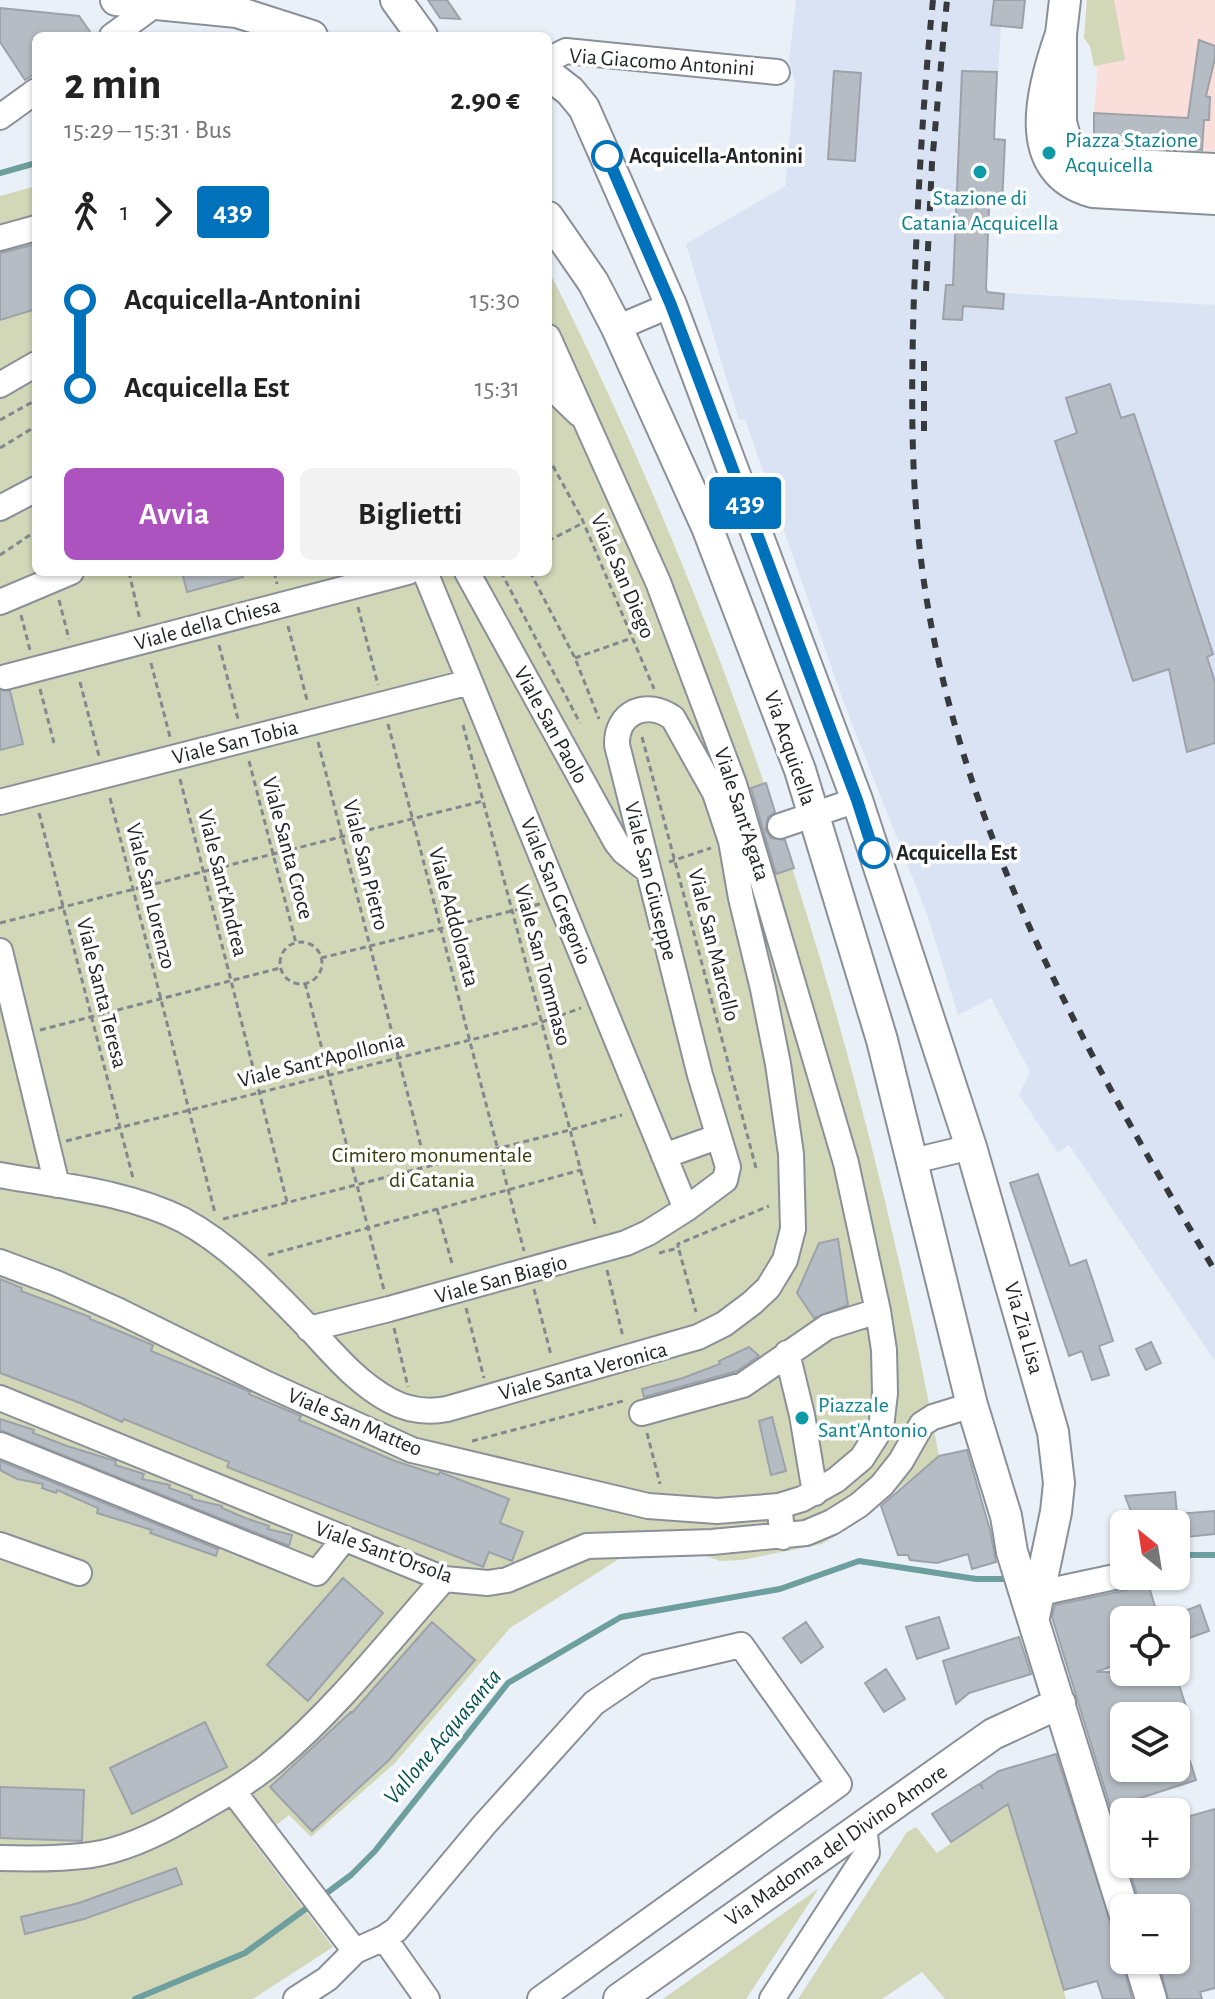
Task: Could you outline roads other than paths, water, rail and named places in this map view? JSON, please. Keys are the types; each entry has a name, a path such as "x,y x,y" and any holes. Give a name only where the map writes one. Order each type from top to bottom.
{"main road":[{"path":"116,0 232,6 301,32"},
{"path":"396,0 419,32"},
{"path":"1065,0 1061,34 1045,79 1042,145 1066,181 1075,188 1094,178 1215,169"},
{"name":"Via Acquicella","path":"552,77 570,91 584,108 671,305 857,800"},
{"path":"1094,178 1215,199"},
{"name":"Via Acquicella","path":"552,223 593,282 617,328 707,527 800,770 813,815"},
{"name":"Via Zia Lisa","path":"857,800 971,1147 1053,1432 1059,1483 1036,1606"},
{"name":"Via Zia Lisa","path":"813,815 882,1040 972,1405 1006,1516 1012,1552 1036,1606 1060,1703 1118,1894"},
{"path":"1006,1516 1023,1527 1033,1526 1056,1512"},
{"name":"Via Madonna del Divino Amore","path":"619,1999 993,1734 1060,1703"},
{"path":"1143,1974 1151,1999"}],"street":[{"path":"118,32 156,4"},
{"name":"Via Giacomo Antonini","path":"552,58 566,51 777,72"},
{"path":"0,117 32,94"},
{"path":"0,238 32,229"},
{"path":"617,328 671,305"},
{"name":"Viale Sant'Agata","path":"552,345 658,582 755,834 846,1163 878,1311 884,1350 885,1393 881,1428 862,1458 815,1493"},
{"path":"0,385 32,366"},
{"path":"552,388 583,419"},
{"path":"0,508 32,491"},
{"path":"0,602 63,576"},
{"name":"Viale della Chiesa","path":"6,677 393,576"},
{"name":"Viale San Gregorio","path":"426,576 461,684 559,899 686,1209"},
{"name":"Viale San Paolo","path":"469,576 616,842 646,869"},
{"name":"Viale San Tobia","path":"0,800 461,684"},
{"name":"Viale San Giuseppe","path":"686,1209 725,1180 728,1167 717,1137 646,869 628,732 620,726 634,713 644,709 664,711 673,718 715,793 755,834"},
{"name":"Via Acquicella","path":"813,815 857,800"},
{"path":"755,834 813,815"},
{"name":"Viale Santa Veronica","path":"309,1329 343,1364 388,1399 414,1410 431,1412 628,1359 702,1335 724,1324 768,1288 785,1260 793,1229 791,1154 778,1064 755,834"},
{"path":"0,951 57,1185"},
{"path":"664,1156 717,1137"},
{"path":"913,1161 971,1147"},
{"path":"0,1175 132,1201 181,1219 219,1242 309,1329"},
{"name":"Viale San Biagio","path":"309,1329 391,1319 604,1259 686,1209"},
{"name":"Viale San Matteo","path":"0,1262 119,1311 267,1384 412,1450 666,1508 717,1511 779,1506 815,1493"},
{"path":"640,1405 743,1385 827,1327 878,1311"},
{"path":"787,1353 802,1415 815,1493"},
{"name":"Viale Sant'Orsola","path":"0,1398 444,1579 488,1583 507,1580 587,1546 712,1542 806,1533 832,1522 859,1505 882,1485 901,1461 922,1424 972,1405"},
{"path":"0,1445 317,1573 344,1539"},
{"path":"779,1506 783,1537"},
{"path":"0,1545 79,1573"},
{"path":"0,1858 39,1860 93,1855 132,1844 233,1791 274,1761 336,1703 444,1579"},
{"path":"1036,1606 1110,1580"},
{"path":"349,1943 384,1938 396,1930 484,1825 594,1703 647,1667 741,1645 839,1784 540,1999"},
{"path":"233,1791 349,1943"},
{"path":"772,1999 867,1853 864,1825"},
{"path":"384,1938 427,1999"},
{"path":"296,1999 334,1989 349,1943"}],"waterway":[{"path":"0,173 32,164"},
{"path":"1190,1555 1215,1555"},
{"name":"Vallone Acquasanta","path":"320,1898 351,1875 375,1851 508,1683 621,1617 780,1589 859,1561 976,1579 1006,1579"},
{"name":"Vallone Acquasanta","path":"135,1999 245,1953 311,1905"}],"railway":[{"path":"933,0 916,258 913,442 920,552 943,681 969,770 1000,858 1037,944 1122,1110 1215,1271"},
{"path":"926,291 932,163 947,0"},
{"path":"924,351 924,431"}],"place":[{"name":"Piazza Stazione Acquicella","path":"1049,153"},
{"name":"Acquicella-Antonini","path":"607,156"},
{"name":"Stazione di Catania Acquicella","path":"980,172"},
{"name":"Acquicella Est","path":"874,853"},
{"name":"Piazzale Sant'Antonio","path":"802,1418"}],"park label":[{"name":"Cimitero monumentale di Catania","path":"432,1168"}]}
